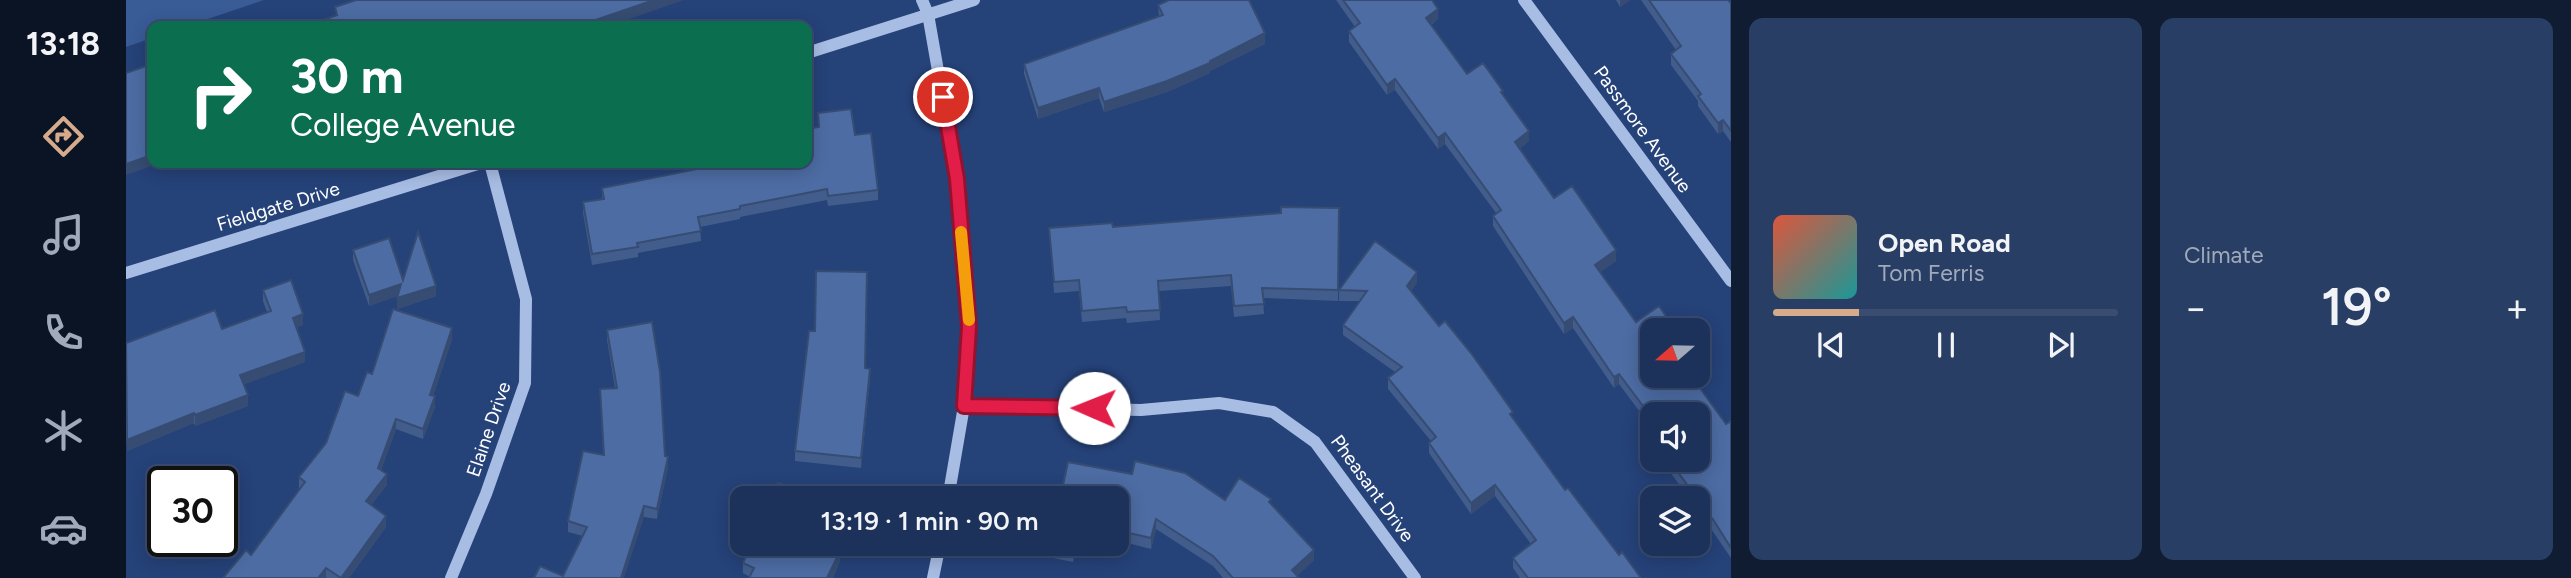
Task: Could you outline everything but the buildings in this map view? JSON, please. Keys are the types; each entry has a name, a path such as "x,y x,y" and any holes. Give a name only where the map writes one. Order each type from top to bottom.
{"street":[{"path":"922,0 928,15 957,179 969,327 964,406 950,486"},
{"path":"812,51 974,0"},
{"name":"Passmore Avenue","path":"1524,0 1731,281"},
{"name":"Fieldgate Drive","path":"126,273 465,168"},
{"name":"Elaine Drive","path":"451,578 486,494 524,383 526,299 491,168"},
{"name":"Pheasant Drive","path":"964,406 1141,410 1219,403 1273,412 1315,442 1415,578"},
{"path":"933,578 938,556"}],"shaded area":[{"path":"126,0 264,0 202,21 147,21 147,40 126,47"}],"slow traffic":[{"path":"961,232 969,320"}],"route":[{"path":"943,97 957,179 969,327 964,406 1094,408"}]}
